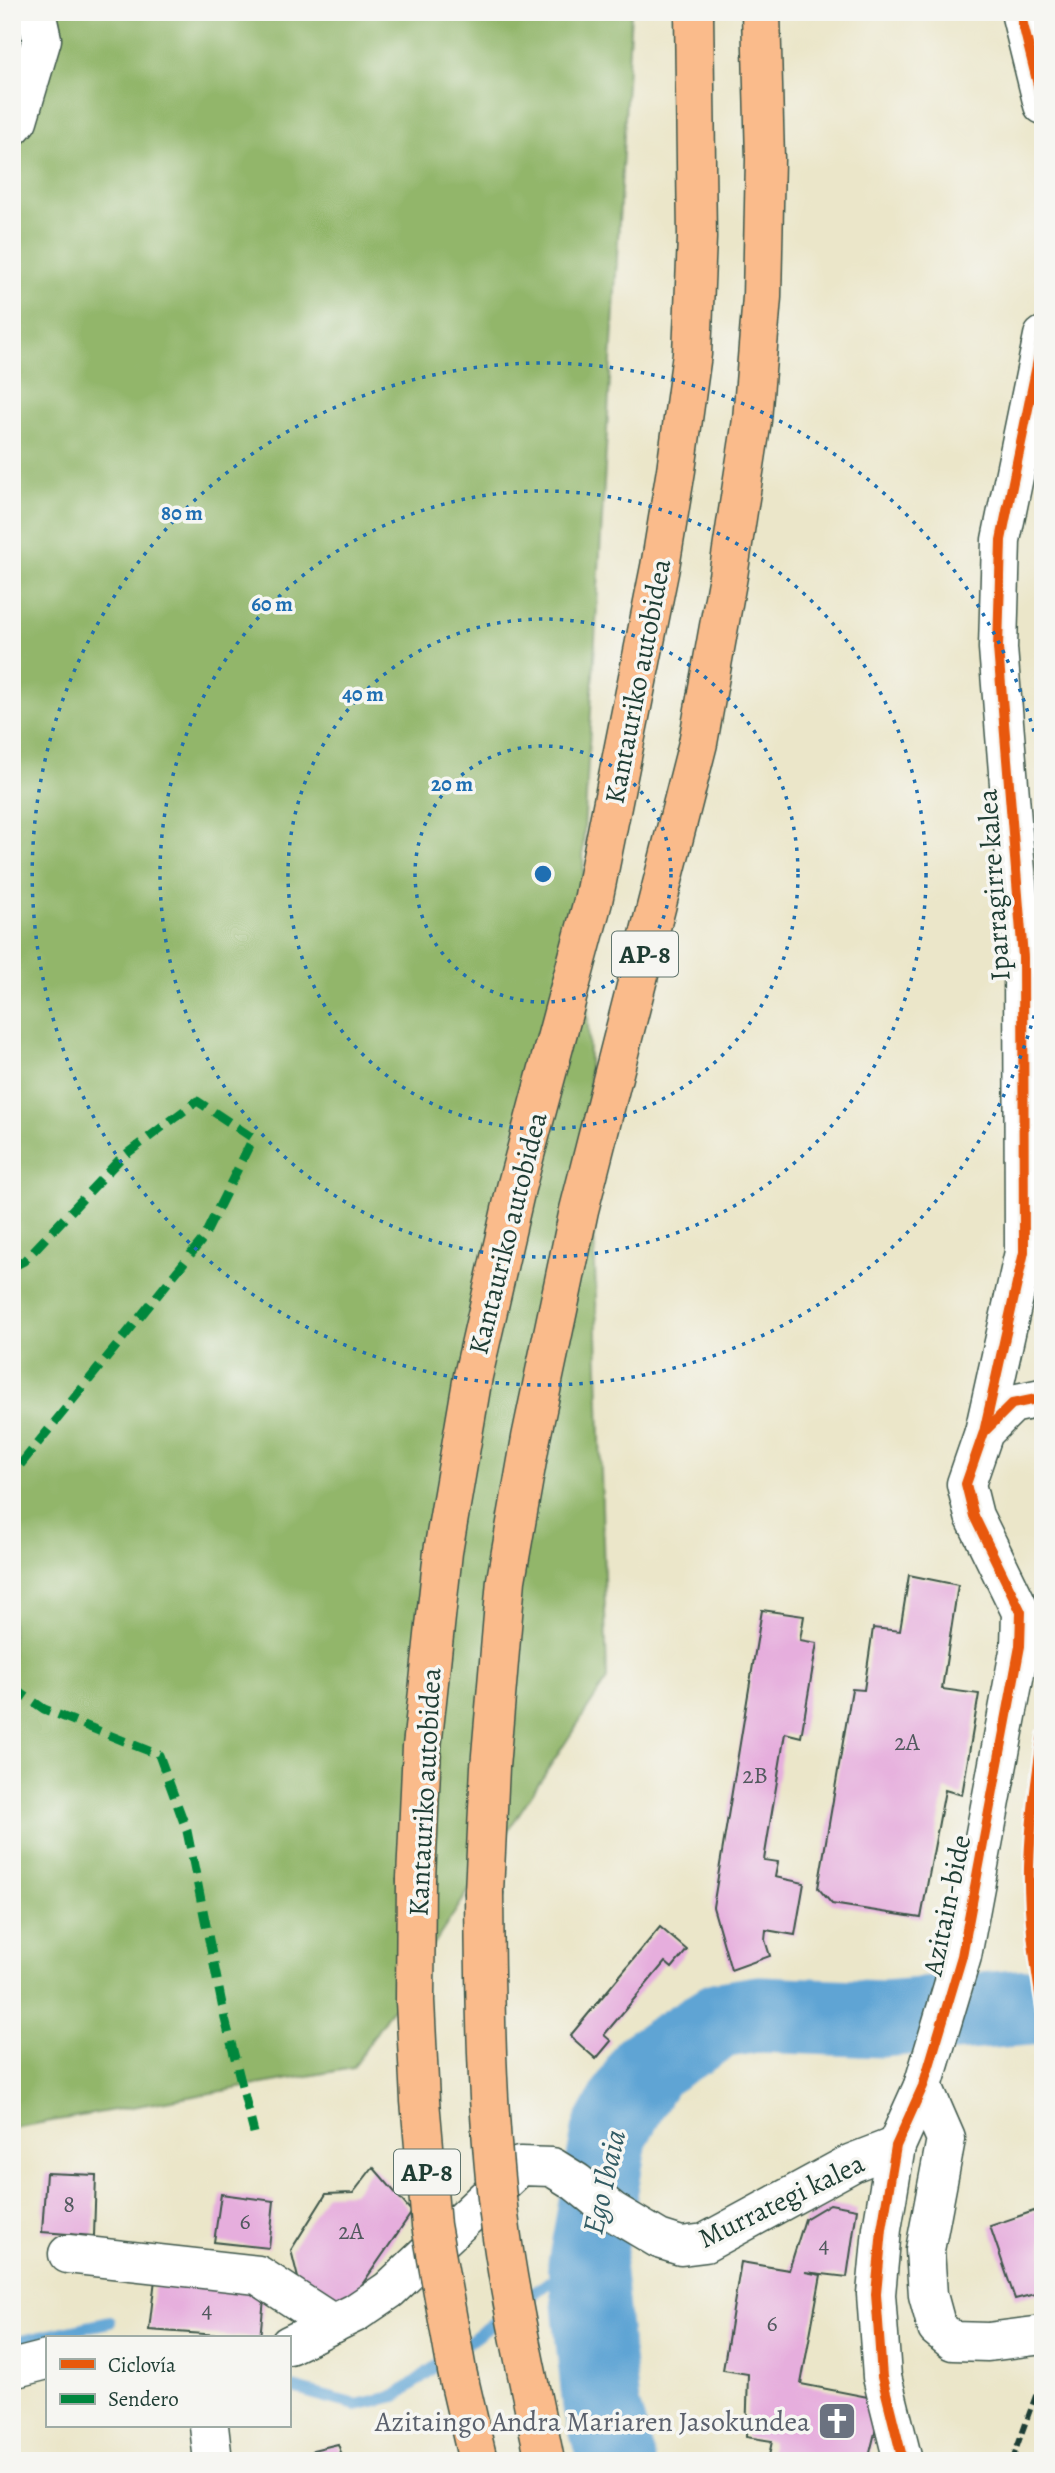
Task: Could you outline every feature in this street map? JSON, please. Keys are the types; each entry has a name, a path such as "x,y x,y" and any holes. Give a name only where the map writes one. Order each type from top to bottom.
{"highway":[{"name":"Kantauriko autobidea","path":"478,2461 457,2371 431,2225 420,2101 415,2001 416,1879 422,1747 440,1580 473,1376 516,1188 593,901 660,567 676,470 692,354 697,238 694,12"},
{"name":"AP-8","path":"545,2461 499,2217 489,2115 484,1892 490,1767 506,1580 529,1451 579,1210 698,743 728,576 752,420 762,297 765,159 761,12"}],"street":[{"path":"12,127 18,120 42,39 36,12"},
{"path":"1020,12 1043,105"},
{"name":"Iparragirre kalea","path":"984,1432 1024,1252 1023,957 998,648 1001,540 1043,336"},
{"path":"1024,1252 1043,1290"},
{"path":"1005,1338 1022,1378 1042,1398"},
{"name":"Azitain-bide","path":"903,2461 882,2377 876,2294 882,2229 896,2146 923,2086 962,1956 1020,1646 1021,1612 979,1528 966,1484 984,1432 1012,1404 1042,1398"},
{"path":"923,2086 946,2139 925,2250 928,2295 937,2329 953,2341 989,2342 1043,2335"},
{"name":"Murrategi kalea","path":"290,2345 355,2313 389,2290 520,2166 552,2167 612,2211 659,2239 681,2246 705,2243 852,2163 896,2146"},
{"path":"68,2254 258,2275 333,2324"},
{"path":"12,2369 46,2360"},
{"path":"208,2428 213,2461"}],"green space":[{"path":"12,12 631,12 583,850 607,1679 353,2068 12,2128"}],"building":[{"path":"909,1575 958,1585 942,1689 979,1694 962,1795 945,1790 921,1918 832,1904 818,1888 852,1689 864,1690 873,1628 900,1631"},
{"path":"762,1610 804,1616 800,1640 817,1643 801,1737 785,1733 764,1860 778,1862 775,1877 804,1883 795,1935 766,1930 765,1940 770,1956 731,1970 713,1907"},
{"path":"660,1927 687,1950 672,1968 665,1962 604,2035 611,2041 596,2059 570,2036"},
{"path":"373,2167 412,2212 348,2305 312,2298 300,2286 291,2250 326,2194 353,2193"},
{"path":"46,2173 96,2175 94,2236 42,2232"},
{"path":"221,2194 274,2201 269,2248 214,2242"},
{"path":"830,2204 857,2209 847,2277 805,2272 821,2275 801,2384 883,2400 868,2461 768,2461 772,2441 746,2437 748,2374 723,2370 741,2262 789,2270 805,2219"},
{"path":"1043,2208 1043,2292 1015,2299 990,2226"},
{"path":"155,2279 265,2289 260,2336 149,2330"},
{"path":"338,2444 344,2461 316,2461 313,2450"}],"waterway":[{"name":"Ego Ibaia","path":"617,2461 601,2406 586,2265 610,2133 647,2066 720,2020 759,2014 883,2019 1043,2006"},
{"path":"290,2387 356,2405 396,2396 549,2282 586,2265"},
{"path":"12,2343 110,2322"}],"railway":[{"path":"1012,2461 1043,2382"}],"marked path":[{"path":"12,1267 24,1261 121,1158 197,1101 253,1138 203,1239 12,1475"},
{"path":"12,1687 44,1709 159,1755 187,1831 225,2019 254,2133"}],"cycle path":[{"path":"1020,12 1043,105"},
{"path":"984,1432 1024,1252 1023,957 998,648 1001,540 1043,336"},
{"path":"903,2461 882,2377 876,2294 882,2229 896,2146 923,2086 962,1956 1020,1646 1021,1612 974,1516 966,1484 984,1432 1012,1404 1041,1398"},
{"path":"1043,1735 1032,1818 1029,1886 1043,2012"}],"place":[{"name":"Azitaingo Andra Mariaren Jasokundea","path":"837,2421"}]}
